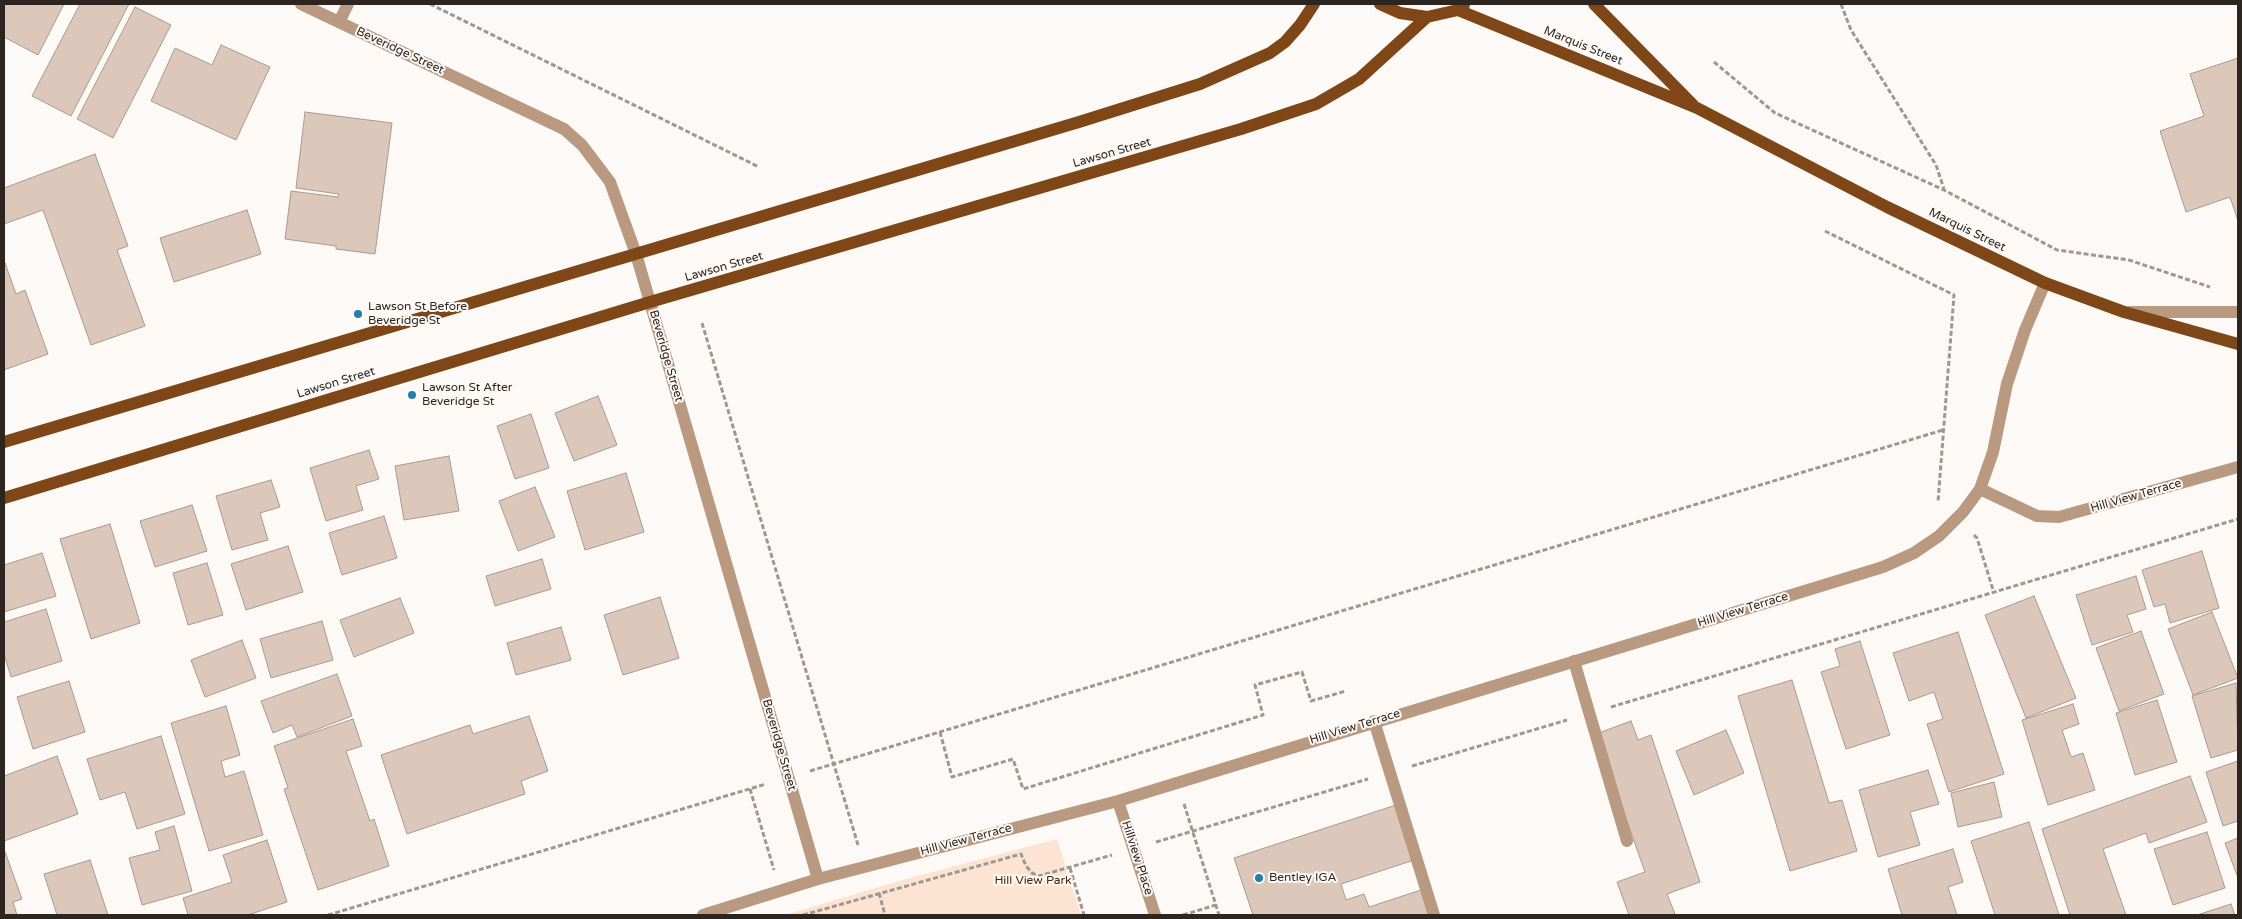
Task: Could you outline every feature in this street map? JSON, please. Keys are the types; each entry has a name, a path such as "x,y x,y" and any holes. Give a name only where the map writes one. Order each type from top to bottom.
{"main road":[{"path":"4,442 1200,84 1270,53 1285,42 1300,25 1314,4"},
{"path":"1380,4 1400,13 1427,17 1462,7"},
{"name":"Marquis Street","path":"1594,4 1697,108"},
{"name":"Marquis Street","path":"1462,7 1697,108 1887,207 2045,282 2124,312 2238,344"},
{"name":"Lawson Street","path":"4,498 650,302 1241,129 1316,104 1359,79 1427,17"}],"street":[{"name":"Beveridge Street","path":"301,4 564,129 582,145 610,182 622,210 636,254 818,879"},
{"path":"339,22 348,4"},
{"name":"Hill View Terrace","path":"703,915 818,879 1118,801 1374,721 1883,567 1914,553 1945,531 1963,512 1980,489 1993,452 2007,384 2025,330 2045,282"},
{"path":"2124,312 2238,312"},
{"name":"Hill View Terrace","path":"1980,489 2037,516 2059,517 2238,467"},
{"path":"1574,661 1627,841"},
{"path":"1374,721 1434,915"},
{"name":"Hillview Place","path":"1118,801 1155,915"}],"path":[{"path":"430,4 759,167"},
{"path":"1841,4 1851,30 1936,165 1944,190"},
{"path":"1714,62 1775,113 1944,190 2058,250 2128,260 2220,289"},
{"path":"328,915 1943,430 1954,295 1825,231"},
{"path":"702,323 864,867"},
{"path":"1994,593 2238,520"},
{"path":"940,732 952,777 1014,759 1023,789 1263,715 1255,685 1302,672 1311,701 1346,691"},
{"path":"750,789 781,891"},
{"path":"1184,803 1219,915"},
{"path":"1070,868 1084,915"},
{"path":"879,893 884,915"},
{"path":"1184,915 1216,905"}],"green space":[{"name":"Hill View Park","path":"1057,839 1081,915 785,915 906,879"}],"building":[{"path":"4,4 64,4 38,55 4,37"},
{"path":"80,4 129,4 71,116 32,96"},
{"path":"135,7 171,25 113,138 77,119"},
{"path":"221,45 270,67 236,140 151,101 175,48 212,65"},
{"path":"2238,58 2238,221 2230,197 2186,212 2160,131 2204,116 2190,74"},
{"path":"305,112 392,123 375,254 285,239 291,191 338,197 339,194 296,188"},
{"path":"95,154 128,246 117,250 145,326 91,345 43,210 4,224 4,188"},
{"path":"247,210 261,254 174,282 160,238"},
{"path":"4,260 16,294 25,290 48,354 4,370"},
{"path":"598,396 617,445 574,461 555,413"},
{"path":"531,414 549,468 515,479 497,426"},
{"path":"369,450 379,479 356,486 363,510 326,521 310,468"},
{"path":"449,456 459,511 404,520 395,466"},
{"path":"626,473 644,532 585,550 567,491"},
{"path":"271,480 280,507 260,513 268,540 232,550 216,496"},
{"path":"535,487 555,537 518,551 499,501"},
{"path":"192,505 207,551 155,567 140,521"},
{"path":"384,516 397,558 342,575 329,533"},
{"path":"110,524 140,623 91,639 60,539"},
{"path":"288,546 303,592 246,610 231,564"},
{"path":"2202,551 2219,608 2170,623 2165,604 2154,607 2142,570"},
{"path":"42,553 56,596 4,612 4,565"},
{"path":"542,559 551,589 495,606 486,576"},
{"path":"207,563 223,615 188,625 173,573"},
{"path":"2136,576 2146,609 2127,615 2133,632 2092,645 2076,595"},
{"path":"2034,596 2076,698 2026,718 1985,615"},
{"path":"660,597 679,658 623,675 604,615"},
{"path":"400,598 414,633 354,657 340,620"},
{"path":"46,609 62,661 11,677 4,654 4,622"},
{"path":"2212,612 2238,678 2193,695 2168,629"},
{"path":"322,621 333,660 271,678 260,639"},
{"path":"561,627 571,660 516,675 507,643"},
{"path":"2141,631 2164,694 2119,711 2096,648"},
{"path":"1958,632 2004,774 1949,792 1927,724 1943,719 1934,692 1909,701 1893,653"},
{"path":"242,640 256,678 205,697 191,660"},
{"path":"1860,641 1890,735 1846,749 1821,672 1840,666 1835,649"},
{"path":"337,674 352,716 297,737 292,725 273,733 261,701"},
{"path":"1792,680 1829,803 1842,800 1857,851 1790,871 1738,696"},
{"path":"69,681 85,732 33,749 17,697"},
{"path":"2236,683 2238,750 2211,758 2192,696"},
{"path":"2157,700 2177,762 2135,775 2116,713"},
{"path":"2073,704 2079,724 2062,730 2071,757 2083,753 2095,790 2048,805 2022,720"},
{"path":"226,706 240,755 221,761 225,777 244,771 263,835 209,851 171,723"},
{"path":"529,716 548,771 521,781 525,794 407,834 381,755 470,725 473,734"},
{"path":"353,719 362,746 346,751 370,821 374,819 389,866 318,890 284,789 288,788 274,746"},
{"path":"1631,721 1638,740 1651,735 1700,882 1667,894 1675,914 1673,915 1629,915 1617,882 1645,872 1596,734"},
{"path":"1726,730 1744,773 1694,795 1676,751"},
{"path":"161,736 185,814 137,829 125,792 100,800 87,759"},
{"path":"57,756 78,814 4,841 4,776"},
{"path":"2238,761 2238,821 2223,826 2206,772"},
{"path":"1928,770 1939,804 1910,812 1920,845 1878,857 1859,790"},
{"path":"2190,776 2207,822 2149,843 2146,833 2103,849 2126,915 2070,915 2042,829"},
{"path":"1994,782 2002,817 1958,827 1951,793"},
{"path":"1396,805 1414,860 1341,884 1346,900 1364,894 1369,907 1424,889 1432,915 1253,915 1234,858"},
{"path":"2029,822 2059,915 1995,915 1971,841"},
{"path":"174,826 192,891 142,905 129,858 160,850 155,832"},
{"path":"2207,832 2225,888 2173,905 2154,849"},
{"path":"2238,838 2238,878 2225,843"},
{"path":"267,840 287,902 248,915 188,915 183,898 232,882 223,855"},
{"path":"4,849 22,899 13,902 17,915 4,915"},
{"path":"1953,849 1963,882 1948,887 1957,915 1902,915 1888,869"},
{"path":"90,860 108,915 57,915 44,874"},
{"path":"2231,904 2235,915 2197,915"}],"place":[{"name":"Lawson St Before Beveridge St","path":"358,314"},
{"name":"Lawson St After Beveridge St","path":"412,395"},
{"name":"Bentley IGA","path":"1259,878"}]}
